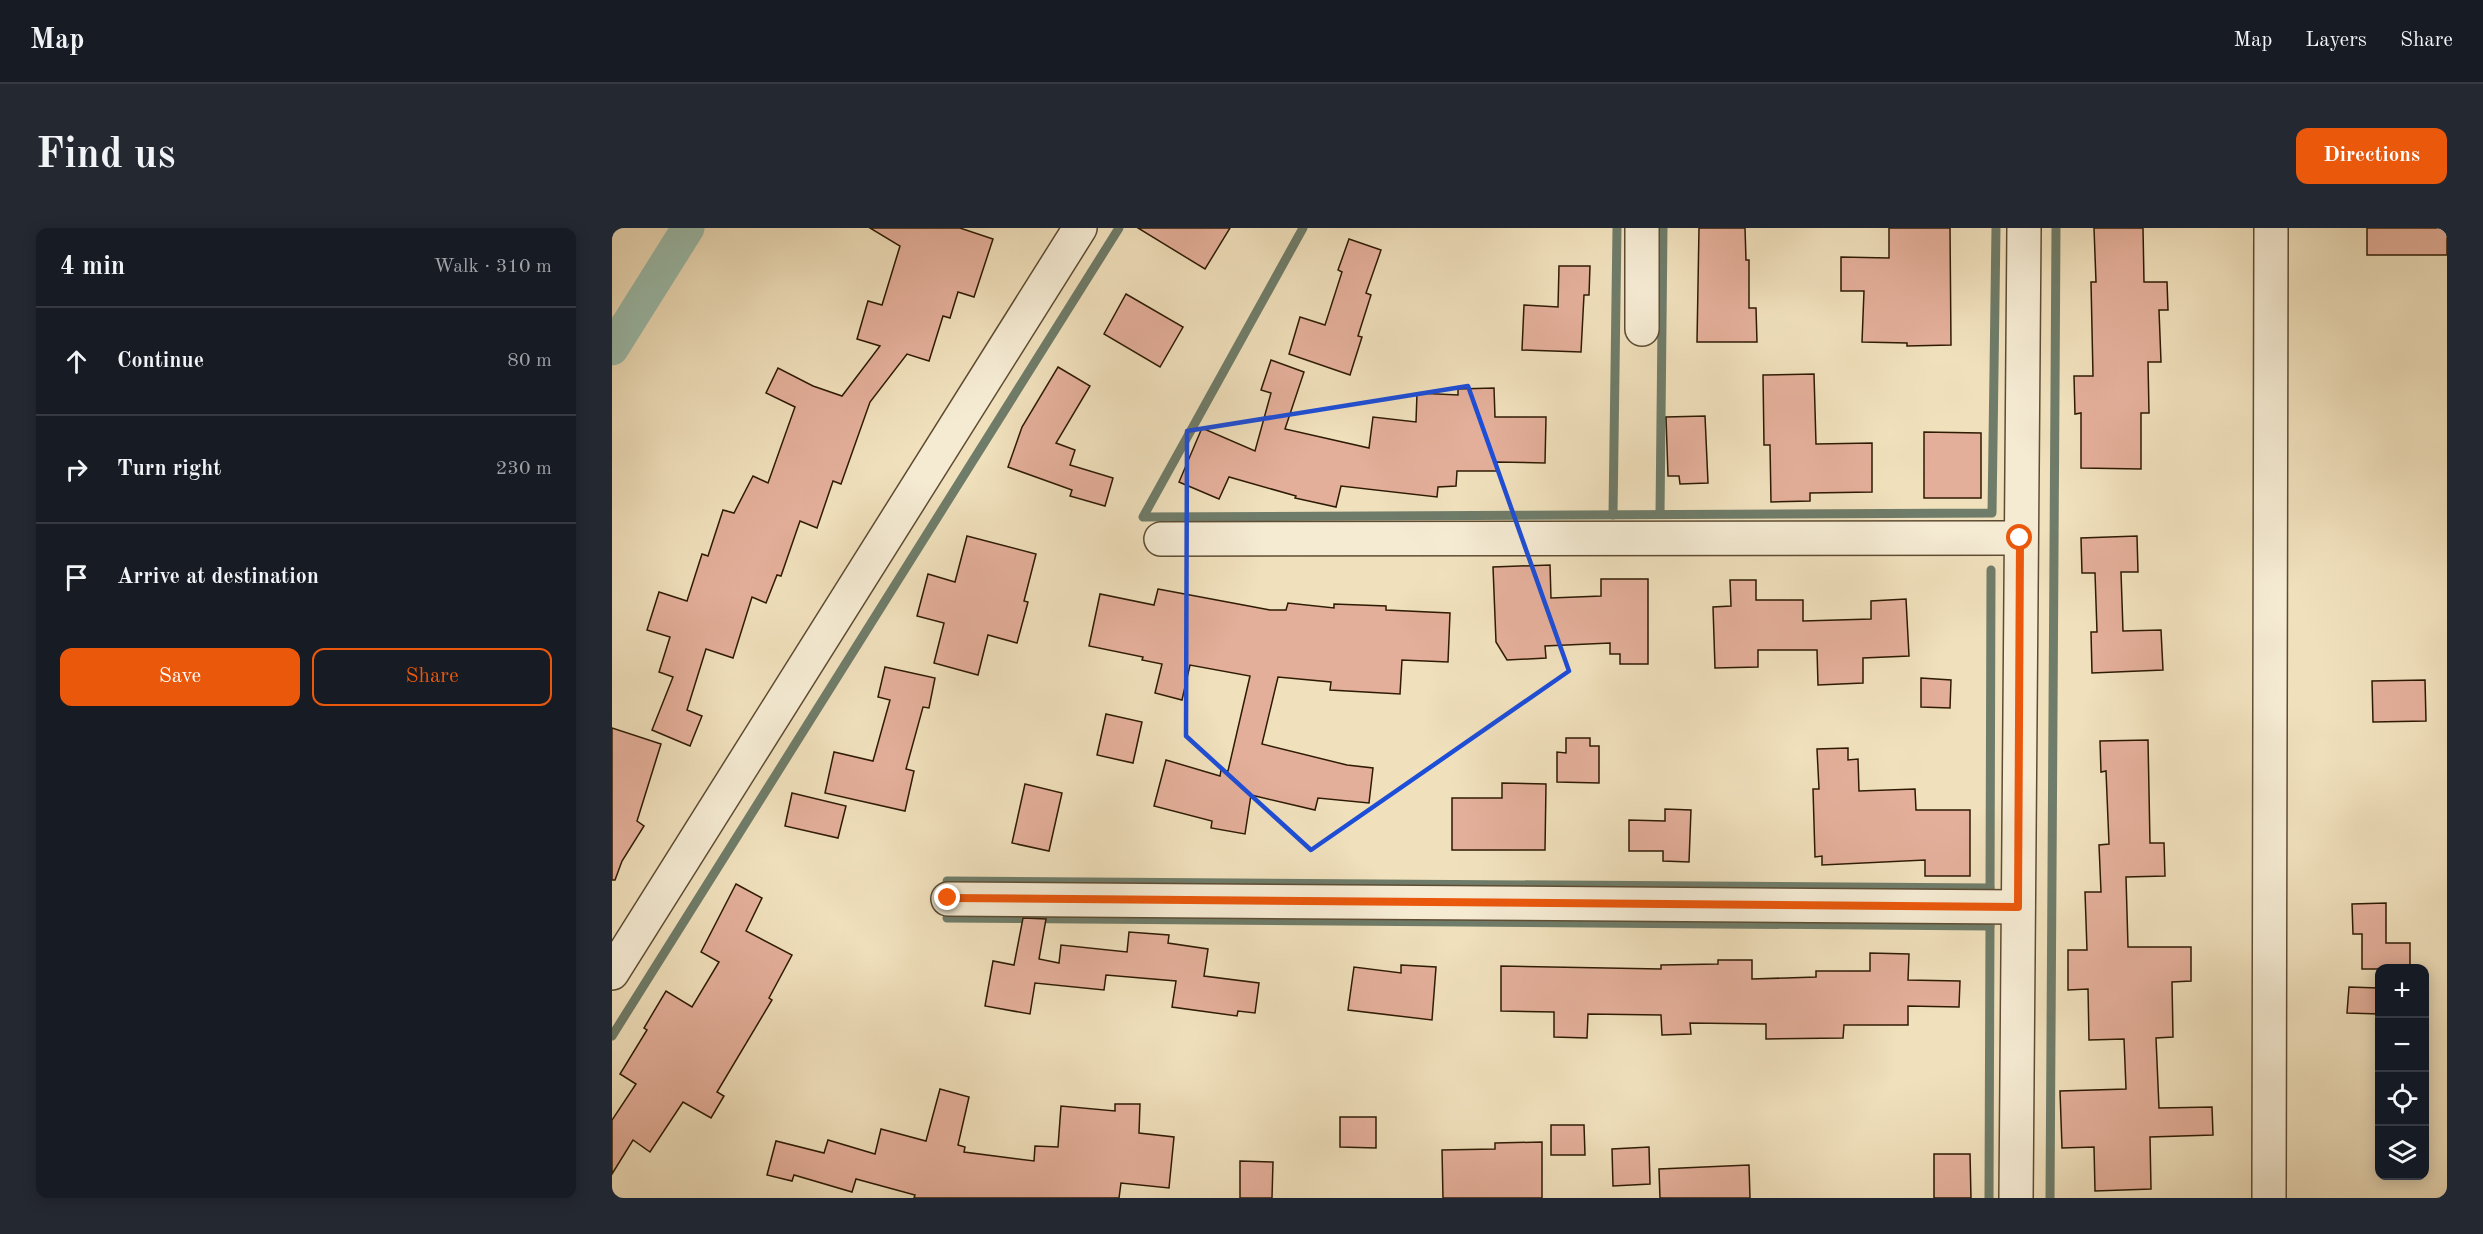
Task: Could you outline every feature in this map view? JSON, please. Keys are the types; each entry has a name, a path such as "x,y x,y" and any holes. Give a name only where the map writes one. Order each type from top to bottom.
{"street":[{"path":"612,973 1080,228"},
{"path":"1642,228 1642,329"},
{"path":"2016,1198 2024,228"},
{"path":"2269,1198 2271,228"},
{"path":"1161,539 2020,538"},
{"path":"948,898 2018,907"}],"highlighted area":[{"path":"1468,386 1569,671 1311,850 1186,736 1187,431"}],"building":[{"path":"870,228 960,228 993,239 974,297 958,292 950,318 943,316 929,361 907,354 870,402 841,484 833,481 817,528 800,521 781,576 777,575 766,603 752,597 733,658 706,649 687,710 702,716 690,746 652,730 673,677 659,672 670,637 647,630 659,592 687,601 702,554 708,556 723,510 734,513 753,476 768,483 795,407 766,393 778,368 813,386 842,396 880,346 857,339 868,301 882,305 900,246"},
{"path":"1138,228 1230,228 1205,269"},
{"path":"1699,228 1745,228 1746,260 1749,260 1749,308 1756,308 1757,342 1697,342"},
{"path":"1889,228 1950,228 1951,345 1907,346 1907,343 1862,342 1864,291 1841,291 1841,257 1889,258"},
{"path":"2094,228 2143,228 2144,282 2167,282 2168,310 2159,310 2161,362 2148,362 2149,413 2141,413 2141,469 2081,468 2081,413 2075,414 2074,376 2093,376 2091,282 2096,282"},
{"path":"2367,228 2447,228 2447,255 2367,255"},
{"path":"1349,239 1381,250 1366,293 1371,295 1358,336 1362,337 1350,375 1289,354 1300,317 1325,325 1342,272 1338,270"},
{"path":"1559,266 1590,266 1589,295 1584,295 1581,352 1522,350 1524,305 1558,307"},
{"path":"1126,294 1183,327 1160,367 1104,334"},
{"path":"1271,360 1304,372 1285,429 1369,448 1373,417 1416,422 1417,393 1458,395 1458,389 1494,388 1495,417 1546,417 1545,463 1496,462 1497,471 1457,471 1456,486 1438,487 1437,497 1341,486 1336,507 1295,498 1296,496 1229,477 1219,499 1179,482 1202,428 1255,451 1271,393 1261,390"},
{"path":"1058,367 1090,386 1056,443 1075,450 1070,465 1113,478 1105,506 1070,496 1072,490 1008,467 1022,427"},
{"path":"1814,374 1816,444 1872,443 1872,492 1810,493 1810,501 1771,502 1770,445 1764,445 1763,375"},
{"path":"1705,416 1708,483 1680,484 1679,476 1668,476 1666,417"},
{"path":"1924,432 1981,433 1981,498 1924,498"},
{"path":"967,536 1036,554 1024,601 1028,602 1017,643 988,635 978,675 934,663 944,623 917,616 928,574 955,582"},
{"path":"2137,536 2138,572 2121,572 2123,631 2161,630 2163,670 2092,673 2091,632 2097,632 2095,573 2082,573 2081,538"},
{"path":"1550,565 1551,598 1601,596 1601,579 1648,579 1648,664 1620,664 1620,654 1610,654 1610,643 1545,646 1546,658 1507,660 1496,642 1493,567"},
{"path":"1730,580 1756,580 1756,600 1803,600 1803,621 1871,619 1871,601 1906,599 1909,656 1863,658 1863,683 1818,685 1817,650 1758,650 1758,667 1715,668 1713,607 1731,606"},
{"path":"1158,589 1270,610 1286,610 1288,603 1334,608 1334,604 1386,606 1386,610 1450,613 1448,662 1402,660 1400,694 1330,690 1331,682 1278,677 1262,744 1347,765 1373,768 1369,803 1318,798 1315,810 1251,795 1245,834 1211,828 1212,821 1154,806 1166,760 1220,776 1221,770 1228,771 1250,676 1190,665 1182,700 1155,693 1162,664 1142,660 1143,657 1089,646 1100,594 1154,605"},
{"path":"885,667 935,678 929,708 923,707 906,769 914,771 905,811 825,793 834,752 873,761 890,700 878,697"},
{"path":"1921,678 1951,680 1950,708 1921,707"},
{"path":"2425,680 2426,721 2373,722 2372,681"},
{"path":"1106,714 1142,722 1133,763 1097,755"},
{"path":"612,728 661,744 637,821 644,826 622,861 615,880 612,880"},
{"path":"1566,738 1590,738 1590,746 1599,746 1599,783 1557,782 1557,752 1566,753"},
{"path":"2148,740 2150,843 2164,843 2165,876 2126,877 2128,947 2191,947 2191,981 2172,982 2173,1037 2156,1038 2159,1108 2212,1107 2213,1135 2150,1137 2151,1189 2095,1191 2094,1147 2062,1148 2060,1091 2126,1089 2124,1039 2089,1040 2088,989 2068,990 2068,950 2087,950 2085,892 2101,892 2099,845 2109,844 2106,771 2101,772 2100,741"},
{"path":"1848,748 1848,760 1858,759 1859,791 1915,789 1916,810 1970,810 1970,876 1925,876 1925,860 1822,865 1822,856 1815,857 1813,789 1819,789 1817,749"},
{"path":"1502,783 1546,784 1545,850 1452,850 1452,798 1502,798"},
{"path":"1025,784 1062,793 1049,851 1012,843"},
{"path":"792,793 846,806 838,838 785,826"},
{"path":"1665,809 1691,810 1689,862 1663,861 1663,851 1629,851 1629,820 1665,821"},
{"path":"736,884 762,898 746,931 792,955 769,998 772,1000 717,1092 724,1096 711,1118 683,1102 650,1152 633,1140 612,1174 612,1120 636,1084 620,1074 647,1030 644,1028 666,991 692,1007 719,962 701,952"},
{"path":"2386,903 2386,943 2410,943 2410,964 2375,964 2375,969 2362,969 2362,934 2353,934 2352,904"},
{"path":"1023,918 1046,919 1039,959 1059,963 1061,945 1127,952 1129,932 1169,935 1168,943 1208,949 1204,976 1259,983 1255,1013 1238,1011 1237,1016 1172,1007 1176,981 1106,975 1104,990 1035,983 1030,1014 985,1006 993,961 1014,965"},
{"path":"1870,953 1909,954 1908,980 1960,981 1959,1007 1908,1006 1908,1025 1844,1025 1843,1038 1766,1039 1766,1024 1690,1023 1691,1034 1662,1035 1661,1015 1588,1014 1587,1038 1554,1037 1554,1012 1501,1011 1501,966 1661,969 1661,965 1718,964 1718,960 1752,960 1752,979 1816,977 1816,971 1870,971"},
{"path":"1401,965 1436,967 1432,1020 1348,1010 1354,967 1401,973"},
{"path":"2349,987 2375,988 2375,1014 2347,1013"},
{"path":"940,1089 969,1097 958,1145 965,1147 964,1152 1034,1161 1035,1146 1058,1147 1061,1106 1115,1111 1115,1104 1140,1104 1139,1133 1174,1137 1169,1188 1121,1183 1119,1198 914,1198 915,1195 856,1179 852,1192 794,1175 792,1181 767,1175 776,1141 824,1153 828,1140 875,1154 881,1129 926,1141"},
{"path":"1340,1117 1376,1117 1376,1148 1340,1147"},
{"path":"1551,1125 1584,1125 1585,1155 1551,1155"},
{"path":"1542,1142 1542,1198 1443,1198 1442,1150 1495,1149 1495,1143"},
{"path":"1649,1147 1650,1184 1613,1186 1612,1149"},
{"path":"1934,1154 1970,1154 1971,1198 1934,1198"},
{"path":"1240,1161 1273,1162 1272,1198 1240,1198"},
{"path":"1749,1165 1750,1198 1660,1198 1659,1169"}],"waterway":[{"path":"612,349 688,228"},
{"path":"612,1036 1119,228"},
{"path":"1303,228 1143,517 1992,513 1996,228"},
{"path":"1613,515 1617,228"},
{"path":"1660,514 1663,228"},
{"path":"2050,1198 2056,228"},
{"path":"1990,893 1991,570"},
{"path":"947,881 1990,888"},
{"path":"947,918 1990,926"},
{"path":"1989,1198 1990,923"}],"route":[{"path":"948,898 2018,907 2020,538"}]}
